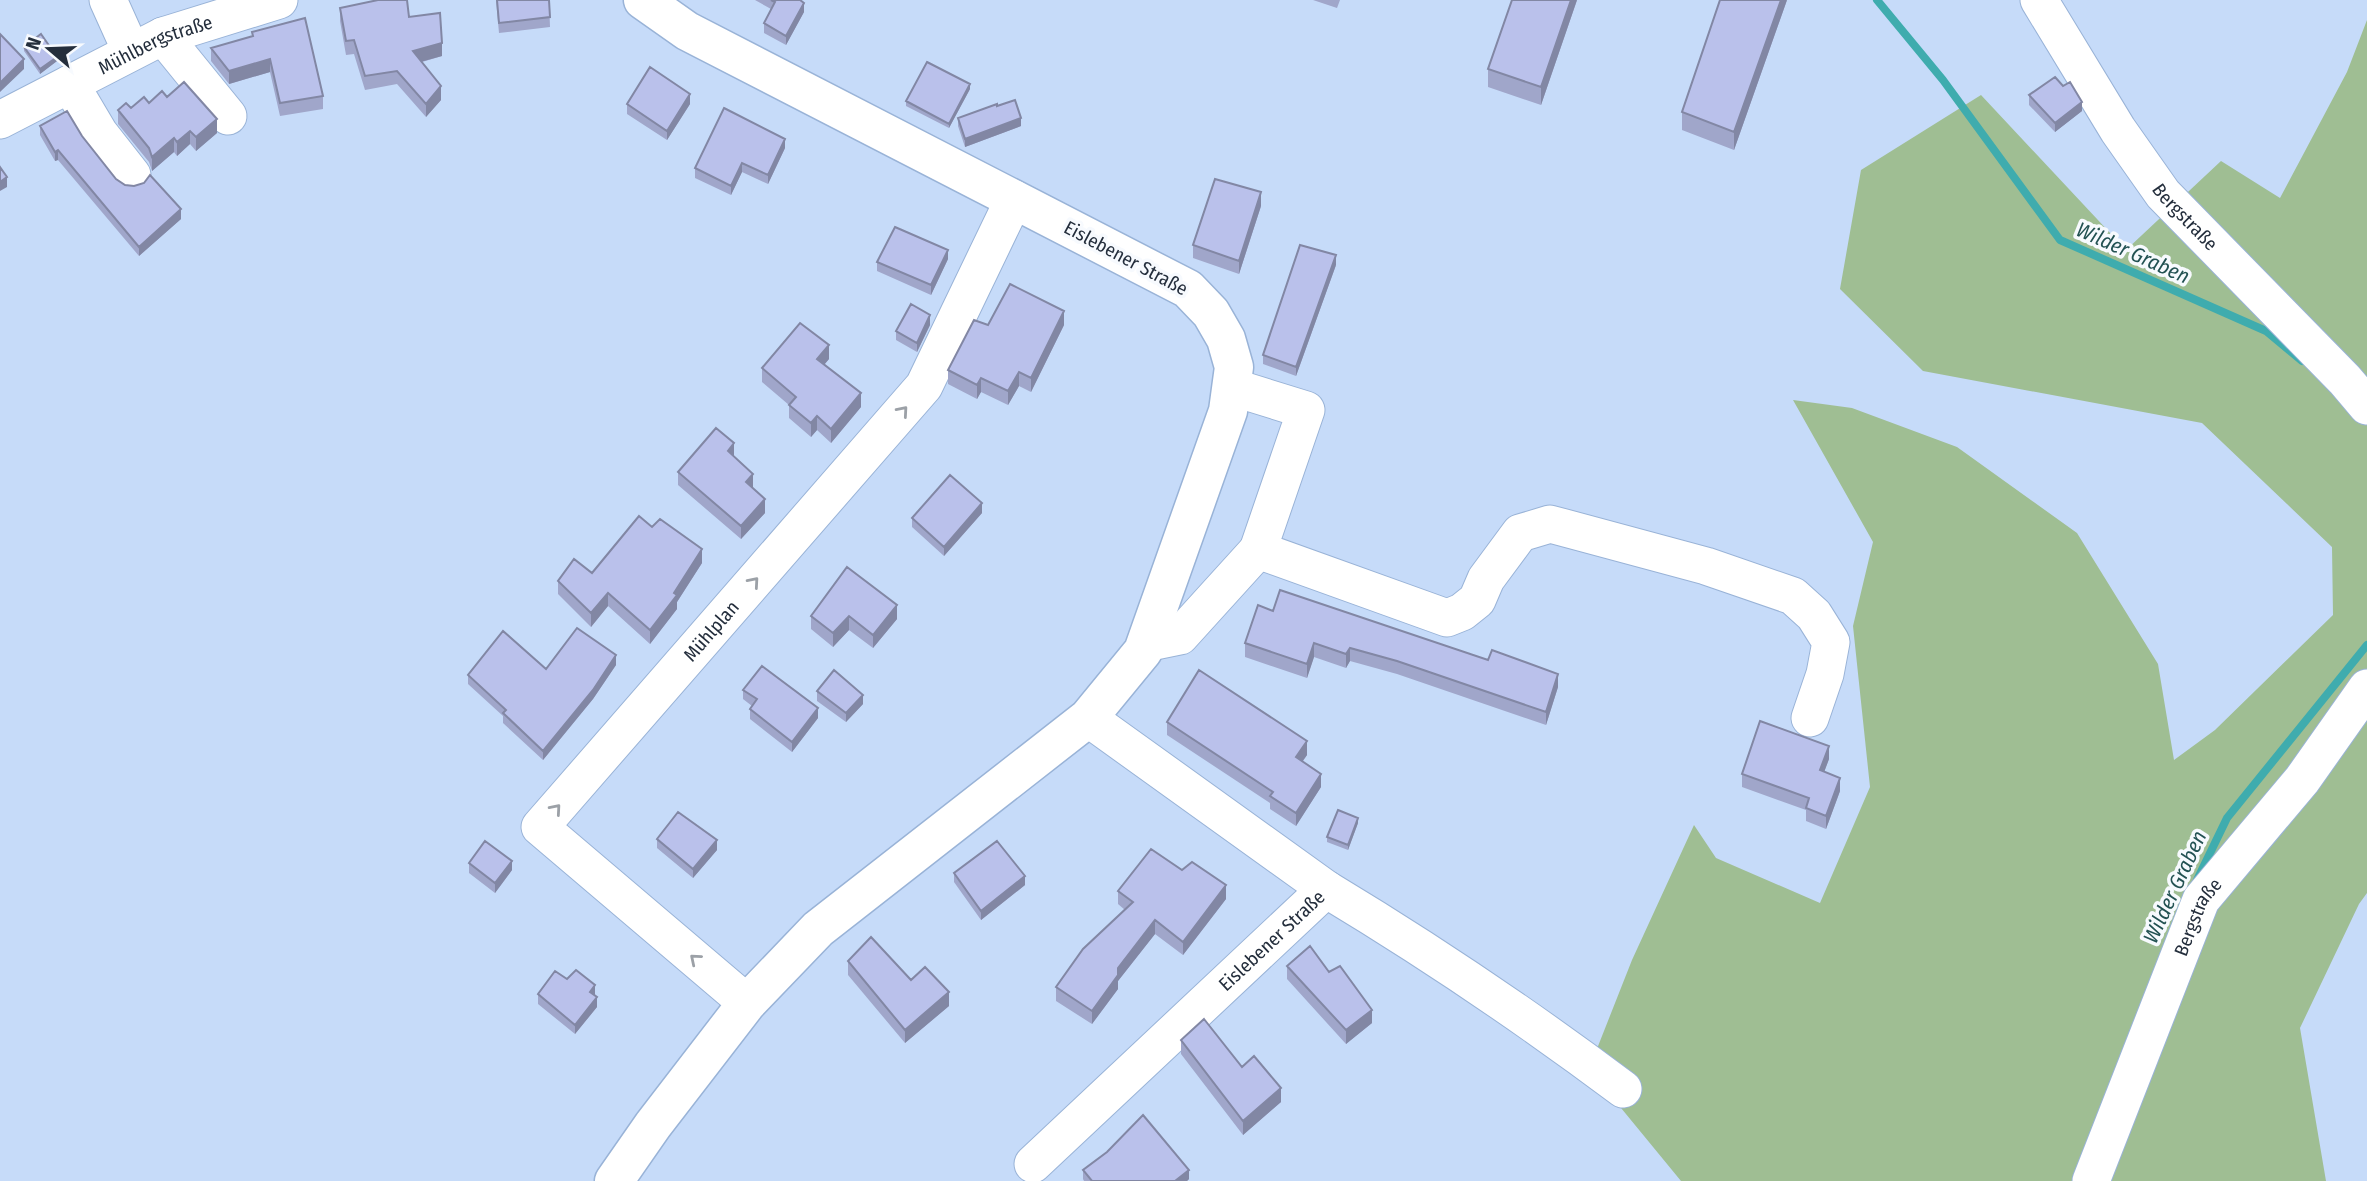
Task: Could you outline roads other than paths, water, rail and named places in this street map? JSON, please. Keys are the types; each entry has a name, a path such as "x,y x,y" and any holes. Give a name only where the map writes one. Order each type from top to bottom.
{"main road":[{"name":"Eislebener Straße","path":"614,1181 653,1125 747,1003 818,929 1088,718 1143,651 1228,411 1234,368 1226,339 1211,313 1188,289 687,31 643,0"}],"street":[{"path":"108,0 147,44 228,116"},
{"name":"Mühlbergstraße","path":"0,120 147,44 279,0"},
{"name":"Bergstraße","path":"2039,0 2118,130 2163,194 2345,380 2367,406"},
{"path":"70,84 99,133 132,176"},
{"name":"Mühlplan","path":"747,1003 540,827 924,386 1014,199"},
{"path":"1146,643 1180,636 1258,550 1306,410 1232,387"},
{"path":"1258,550 1447,618 1462,612 1477,600 1486,579 1520,533 1550,524 1706,566 1793,596 1814,615 1831,642 1825,674 1810,718"},
{"name":"Bergstraße","path":"2091,1181 2201,900 2302,780 2367,688"},
{"name":"Eislebener Straße","path":"1033,1164 1326,889 1088,718"},
{"path":"1326,889 1408,938 1527,1018 1623,1089"}],"waterway":[{"name":"Wilder Graben","path":"1877,0 1943,80 2060,240 2266,331 2302,361"},
{"name":"Wilder Graben","path":"2197,880 2227,818 2367,645"}]}
